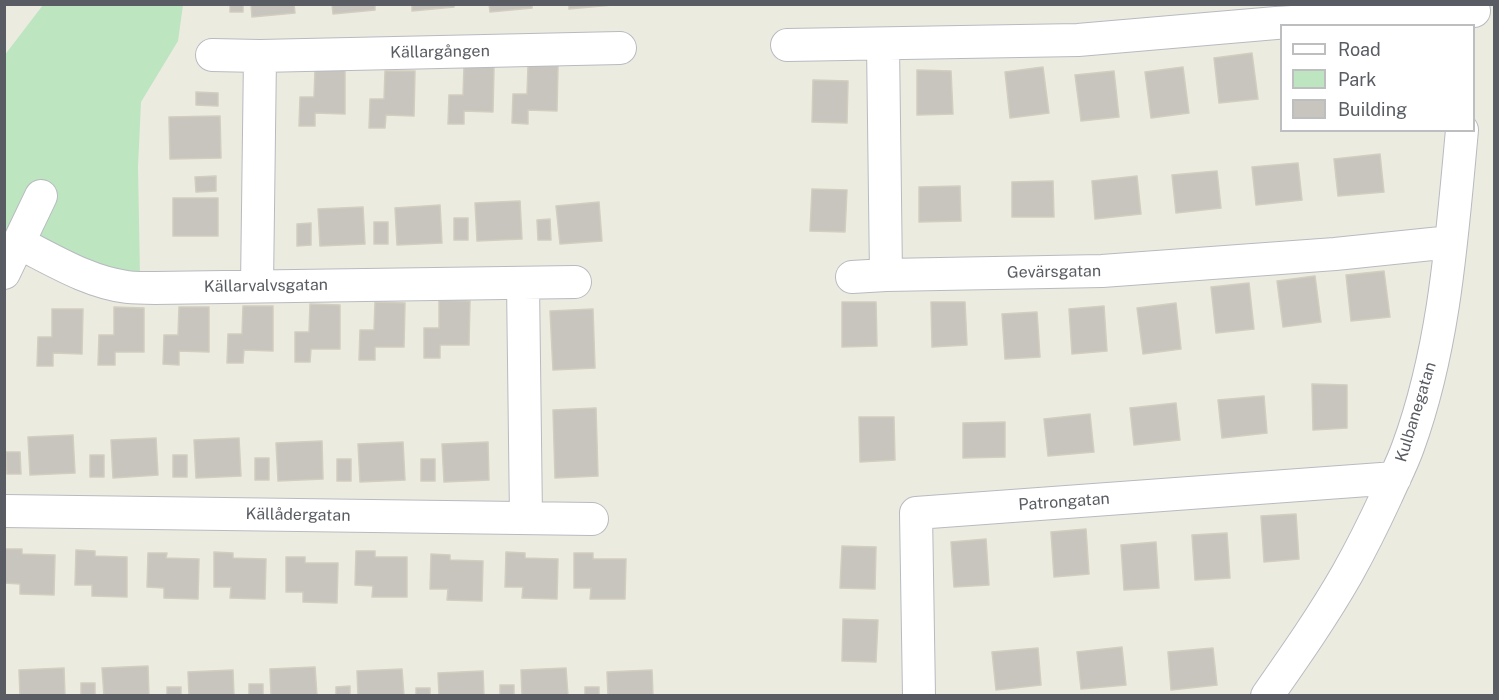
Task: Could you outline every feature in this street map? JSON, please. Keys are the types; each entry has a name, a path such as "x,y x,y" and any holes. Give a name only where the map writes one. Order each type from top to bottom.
{"street":[{"path":"787,45 1078,40 1276,23 1474,14"},
{"path":"883,44 886,275"},
{"name":"Källargången","path":"212,55 260,56 620,48"},
{"path":"257,286 260,56"},
{"name":"Kulbanegatan","path":"1268,696 1347,574 1408,448 1425,392 1440,323 1462,132"},
{"path":"4,273 41,196"},
{"name":"Gevärsgatan","path":"852,277 1102,271 1335,254 1451,242"},
{"name":"Källarvalvsgatan","path":"19,243 82,274 127,287 575,282"},
{"path":"523,283 526,518"},
{"name":"Patrongatan","path":"919,696 916,513 1395,478"},
{"name":"Källådergatan","path":"4,511 592,519"}],"green space":[{"path":"43,5 183,5 178,41 141,102 138,167 140,277 24,240 5,263 4,56"}],"building":[{"path":"230,4 243,4 243,12 230,12"},
{"path":"251,4 294,4 295,13 252,17"},
{"path":"332,4 375,4 375,10 333,14"},
{"path":"412,4 454,4 454,7 412,11"},
{"path":"489,4 532,4 532,8 490,12"},
{"path":"569,4 612,4 612,5 569,9"},
{"path":"1252,53 1258,99 1219,103 1214,58"},
{"path":"528,66 558,66 557,111 528,110 528,124 512,123 513,94 527,94"},
{"path":"464,67 494,67 493,112 464,111 464,124 448,124 449,95 463,95"},
{"path":"1043,67 1049,113 1010,118 1005,72"},
{"path":"1183,67 1189,113 1151,118 1145,72"},
{"path":"315,69 345,69 345,114 315,113 315,126 299,126 300,97 314,97"},
{"path":"917,70 951,71 953,114 917,115"},
{"path":"385,71 415,71 414,116 386,115 385,128 369,128 370,99 384,99"},
{"path":"1114,71 1119,117 1081,121 1075,75"},
{"path":"813,80 848,81 847,123 812,122"},
{"path":"196,92 218,93 218,106 196,105"},
{"path":"220,116 221,158 170,159 169,117"},
{"path":"1380,154 1384,192 1338,196 1334,159"},
{"path":"1298,163 1302,200 1256,205 1252,167"},
{"path":"1217,171 1221,208 1176,213 1172,175"},
{"path":"216,176 216,191 196,192 195,177"},
{"path":"1137,176 1141,214 1095,219 1092,181"},
{"path":"1053,181 1054,217 1012,217 1012,182"},
{"path":"960,186 961,221 919,222 919,187"},
{"path":"812,189 847,190 845,232 810,231"},
{"path":"173,198 218,198 218,236 173,236"},
{"path":"520,201 522,239 477,241 475,203"},
{"path":"599,202 602,241 560,244 556,206"},
{"path":"440,205 442,243 397,245 395,208"},
{"path":"363,207 365,244 320,246 318,209"},
{"path":"454,218 468,218 468,240 454,240"},
{"path":"550,219 551,240 538,240 537,220"},
{"path":"374,222 388,222 388,244 374,244"},
{"path":"311,223 311,245 297,246 297,224"},
{"path":"1384,271 1390,317 1351,321 1346,275"},
{"path":"1315,276 1321,322 1283,327 1277,281"},
{"path":"1249,283 1254,329 1216,333 1211,287"},
{"path":"439,300 470,301 469,345 440,345 440,358 424,358 424,328 439,328"},
{"path":"375,302 405,303 404,347 375,347 375,360 359,360 360,330 374,330"},
{"path":"842,302 876,302 877,346 842,347"},
{"path":"931,302 965,302 967,345 932,347"},
{"path":"1176,303 1181,349 1143,354 1137,308"},
{"path":"310,304 340,305 340,349 311,349 310,362 295,362 295,332 309,332"},
{"path":"243,306 273,306 273,351 244,350 243,363 227,363 228,334 242,334"},
{"path":"1104,306 1107,351 1072,354 1069,309"},
{"path":"114,307 144,308 144,352 115,352 115,365 98,365 99,335 114,335"},
{"path":"179,307 209,307 209,352 179,351 179,365 163,364 164,335 178,335"},
{"path":"52,309 83,309 82,354 53,353 53,366 37,366 38,337 52,337"},
{"path":"593,309 595,368 553,370 550,311"},
{"path":"1037,312 1040,357 1005,359 1002,314"},
{"path":"1312,384 1347,385 1347,428 1313,430"},
{"path":"1264,396 1267,433 1222,438 1218,400"},
{"path":"1176,403 1180,440 1134,445 1130,408"},
{"path":"596,408 598,476 555,478 553,410"},
{"path":"1090,414 1094,452 1048,456 1044,419"},
{"path":"859,417 894,417 895,460 860,462"},
{"path":"1005,422 1005,457 963,458 963,423"},
{"path":"73,435 75,473 30,475 28,437"},
{"path":"156,438 158,475 113,478 111,440"},
{"path":"239,438 241,476 196,478 194,440"},
{"path":"322,441 323,479 278,481 276,443"},
{"path":"403,442 405,480 360,482 358,444"},
{"path":"488,442 489,480 444,482 442,444"},
{"path":"6,452 20,452 21,474 7,474"},
{"path":"90,455 104,455 104,477 90,477"},
{"path":"173,455 187,455 187,477 173,477"},
{"path":"255,458 269,458 269,480 255,480"},
{"path":"337,459 351,459 351,481 337,481"},
{"path":"421,459 435,459 435,481 421,481"},
{"path":"1296,514 1299,559 1264,562 1261,516"},
{"path":"1086,529 1089,574 1054,577 1051,532"},
{"path":"1227,533 1230,578 1195,580 1192,535"},
{"path":"986,539 989,585 954,587 951,542"},
{"path":"1156,542 1159,588 1124,590 1121,545"},
{"path":"842,546 876,547 875,589 840,588"},
{"path":"4,549 22,549 22,554 55,555 54,595 20,594 20,584 4,583"},
{"path":"76,550 95,551 95,556 127,557 127,597 92,596 92,585 75,585"},
{"path":"356,551 375,551 375,557 407,557 407,597 372,597 373,586 355,585"},
{"path":"214,552 233,553 233,558 266,559 265,599 230,598 231,587 214,587"},
{"path":"506,552 525,553 525,558 558,559 557,599 522,598 523,587 505,587"},
{"path":"148,553 167,553 166,558 199,559 198,599 164,598 164,588 147,587"},
{"path":"574,553 593,553 593,559 626,559 625,599 590,599 591,588 574,588"},
{"path":"431,554 450,555 450,560 483,561 482,601 447,600 448,589 430,589"},
{"path":"286,557 305,557 305,563 338,563 337,603 303,602 303,592 286,592"},
{"path":"843,619 878,620 876,662 842,661"},
{"path":"1122,647 1126,685 1081,689 1077,652"},
{"path":"1038,648 1041,685 996,690 992,652"},
{"path":"1213,648 1217,685 1171,690 1168,652"},
{"path":"148,666 149,696 104,696 102,668"},
{"path":"315,667 317,696 271,696 270,669"},
{"path":"64,668 65,696 20,696 19,670"},
{"path":"566,668 568,696 522,696 521,670"},
{"path":"402,669 404,696 358,696 357,671"},
{"path":"233,670 234,696 189,696 188,672"},
{"path":"652,670 653,696 608,696 607,672"},
{"path":"483,671 484,696 439,696 438,673"},
{"path":"81,683 95,683 95,696 81,696"},
{"path":"249,684 263,684 263,696 249,696"},
{"path":"500,685 514,685 514,696 500,696"},
{"path":"350,686 350,696 336,696 336,687"},
{"path":"167,687 181,687 181,696 167,696"},
{"path":"585,687 599,687 599,696 585,696"},
{"path":"416,688 430,688 430,696 416,696"}]}
